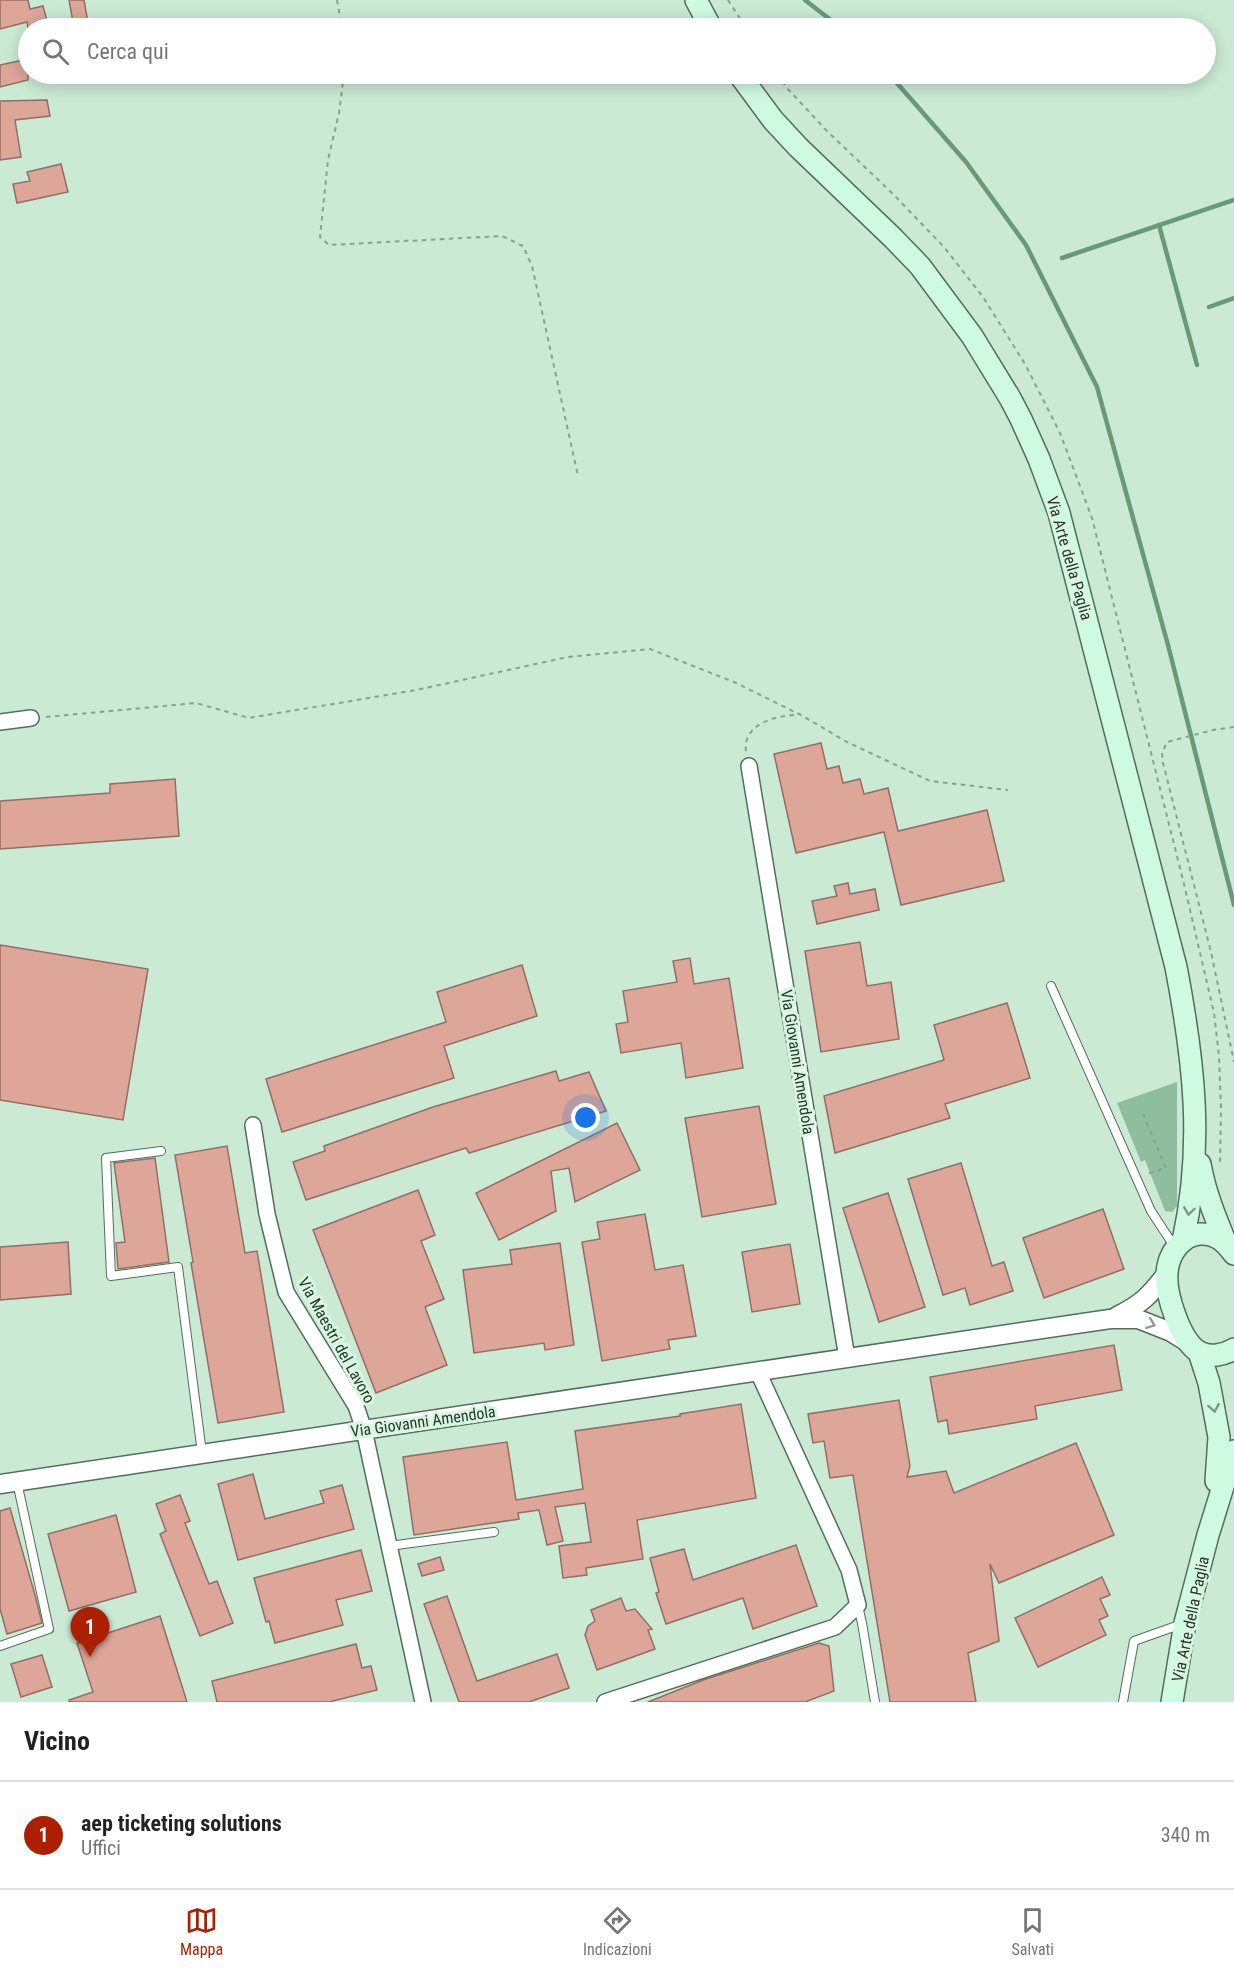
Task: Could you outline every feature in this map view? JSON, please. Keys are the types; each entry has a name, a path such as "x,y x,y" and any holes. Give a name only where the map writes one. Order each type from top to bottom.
{"main road":[{"path":"696,0 706,18"},
{"name":"Via Arte della Paglia","path":"747,84 786,135 893,238 920,266 945,298 972,336 1010,398 1039,459 1059,513 1176,967 1190,1046 1194,1079 1196,1140 1190,1206 1179,1244 1167,1273 1177,1323 1194,1347 1209,1383 1219,1437 1208,1535"},
{"name":"Via Arte della Paglia","path":"1196,1140 1203,1180 1214,1214 1230,1248"},
{"name":"Via Arte della Paglia","path":"1179,1244 1197,1234 1211,1234 1230,1248"},
{"path":"1194,1347 1225,1355 1234,1349"},
{"name":"Via Arte della Paglia","path":"1172,1702 1185,1623 1208,1535 1234,1451"}],"street":[{"path":"0,722 31,718"},
{"name":"Via Giovanni Amendola","path":"749,766 847,1358"},
{"name":"Via Maestri del Lavoro","path":"253,1125 267,1214 286,1292 356,1406 364,1430 423,1702"},
{"name":"Via Giovanni Amendola","path":"1110,1319 1136,1306 1152,1292 1167,1273"},
{"name":"Via Giovanni Amendola","path":"9,1483 1110,1319 1138,1319 1171,1332 1194,1347"},
{"path":"605,1702 836,1627 858,1605 849,1570 758,1372"}],"lane":[{"path":"1051,986 1150,1211 1179,1244"},
{"path":"161,1151 106,1158 111,1276 178,1267 202,1454"},
{"path":"0,1646 49,1629 9,1483"},
{"path":"389,1546 494,1532"},
{"path":"858,1605 875,1702"},
{"path":"1123,1702 1134,1641 1185,1623"}],"path":[{"path":"337,0 340,18"},
{"path":"728,0 740,18"},
{"path":"343,84 339,113 328,160 320,237 329,245 502,236 523,246 532,266 578,476"},
{"path":"31,718 196,703 249,718 416,690 568,657 650,649 734,682 801,715 847,742 930,781 1008,790"},
{"path":"749,766 745,746 747,736 753,729 765,722 788,715 801,715"},
{"path":"1234,727 1167,742 1162,753 1211,952 1234,1062"},
{"path":"1136,1178 1166,1168 1143,1114"}],"green space":[{"path":"1177,1082 1177,1206 1172,1212 1165,1211 1145,1160 1141,1162 1117,1103"}],"building":[{"path":"0,0 28,0 30,9 43,6 46,18 18,18 18,24 0,29"},
{"path":"69,0 84,0 87,18 72,18"},
{"path":"18,61 18,82 0,87 0,65"},
{"path":"47,100 50,116 15,120 21,157 0,160 0,101"},
{"path":"61,164 68,192 17,203 13,184 30,181 27,172"},
{"path":"821,743 827,769 839,766 843,783 860,779 864,794 888,788 898,831 987,810 1004,881 901,905 884,832 796,853 774,754"},
{"path":"175,779 179,836 0,849 0,801 110,793 110,784"},
{"path":"848,883 850,894 875,889 879,910 817,924 812,901 837,896 834,886"},
{"path":"860,942 867,986 891,982 899,1039 821,1052 805,951"},
{"path":"0,945 148,969 123,1120 0,1100"},
{"path":"690,958 694,984 729,978 743,1068 686,1078 681,1043 621,1053 616,1024 628,1022 623,991 677,982 673,961"},
{"path":"522,965 537,1016 444,1046 454,1078 282,1132 266,1079 446,1022 437,992"},
{"path":"1007,1003 1030,1078 945,1104 950,1118 835,1153 824,1096 944,1060 934,1025"},
{"path":"556,1071 559,1081 589,1072 606,1111 469,1153 466,1148 306,1200 293,1162 325,1151 324,1146 433,1107"},
{"path":"759,1106 776,1204 702,1217 685,1118"},
{"path":"617,1123 640,1170 575,1202 569,1168 551,1171 556,1211 499,1240 476,1193"},
{"path":"227,1146 245,1253 257,1251 284,1412 218,1423 175,1155"},
{"path":"155,1158 169,1262 118,1269 116,1243 125,1242 114,1163"},
{"path":"961,1163 992,1266 1004,1262 1013,1291 970,1305 965,1288 943,1295 908,1179"},
{"path":"418,1190 435,1235 421,1241 444,1299 425,1307 447,1365 376,1393 313,1230"},
{"path":"888,1193 925,1307 879,1322 843,1208"},
{"path":"1103,1209 1124,1269 1044,1298 1023,1238"},
{"path":"645,1214 655,1270 683,1265 696,1336 668,1340 670,1349 602,1361 582,1242 600,1239 597,1222"},
{"path":"68,1242 71,1294 0,1300 0,1247"},
{"path":"560,1243 574,1345 545,1350 544,1343 474,1353 463,1270 512,1264 510,1250"},
{"path":"790,1244 800,1304 752,1312 742,1252"},
{"path":"1114,1345 1122,1390 1035,1406 1037,1419 949,1434 947,1420 938,1422 930,1377"},
{"path":"899,1400 910,1466 907,1477 946,1471 954,1493 1076,1443 1114,1535 999,1583 990,1564 999,1641 968,1653 976,1702 890,1702 853,1475 830,1478 824,1441 813,1443 808,1414"},
{"path":"741,1404 756,1498 637,1520 643,1559 586,1568 587,1575 563,1578 559,1546 591,1542 585,1503 555,1507 563,1541 547,1545 539,1510 518,1513 519,1519 414,1535 403,1457 507,1442 516,1500 583,1489 575,1431 680,1416 680,1414"},
{"path":"253,1474 265,1519 324,1503 320,1491 342,1485 354,1529 238,1560 218,1484"},
{"path":"180,1495 190,1521 185,1523 209,1584 217,1581 233,1623 200,1636 160,1534 166,1531 156,1504"},
{"path":"10,1508 42,1623 7,1634 0,1609 0,1511"},
{"path":"116,1515 136,1592 69,1611 48,1534"},
{"path":"796,1545 817,1606 753,1629 743,1598 666,1624 656,1593 659,1592 650,1558 684,1549 693,1580"},
{"path":"361,1550 372,1591 336,1600 343,1625 275,1643 269,1621 266,1622 254,1578"},
{"path":"440,1557 444,1570 422,1576 418,1564"},
{"path":"1102,1577 1110,1595 1100,1599 1108,1616 1099,1620 1106,1635 1038,1667 1015,1618"},
{"path":"447,1596 477,1681 557,1654 569,1688 529,1702 459,1702 424,1604"},
{"path":"621,1598 626,1611 635,1609 652,1629 648,1630 655,1649 597,1670 585,1635 588,1626 595,1621 591,1610"},
{"path":"160,1616 187,1702 69,1702 69,1700 93,1692 77,1643"},
{"path":"819,1643 829,1646 834,1691 805,1702 648,1702 703,1680"},
{"path":"356,1644 362,1668 371,1666 377,1690 329,1702 217,1702 212,1681"},
{"path":"42,1655 52,1687 21,1697 11,1664"}],"waterway":[{"path":"805,0 828,18"},
{"path":"898,84 966,162 1026,245 1097,387 1168,645 1234,905"},
{"path":"1062,258 1234,200"},
{"path":"1159,225 1197,365"},
{"path":"1209,307 1234,298"}],"place":[{"name":"aep ticketing solutions","path":"90,1657"}]}
